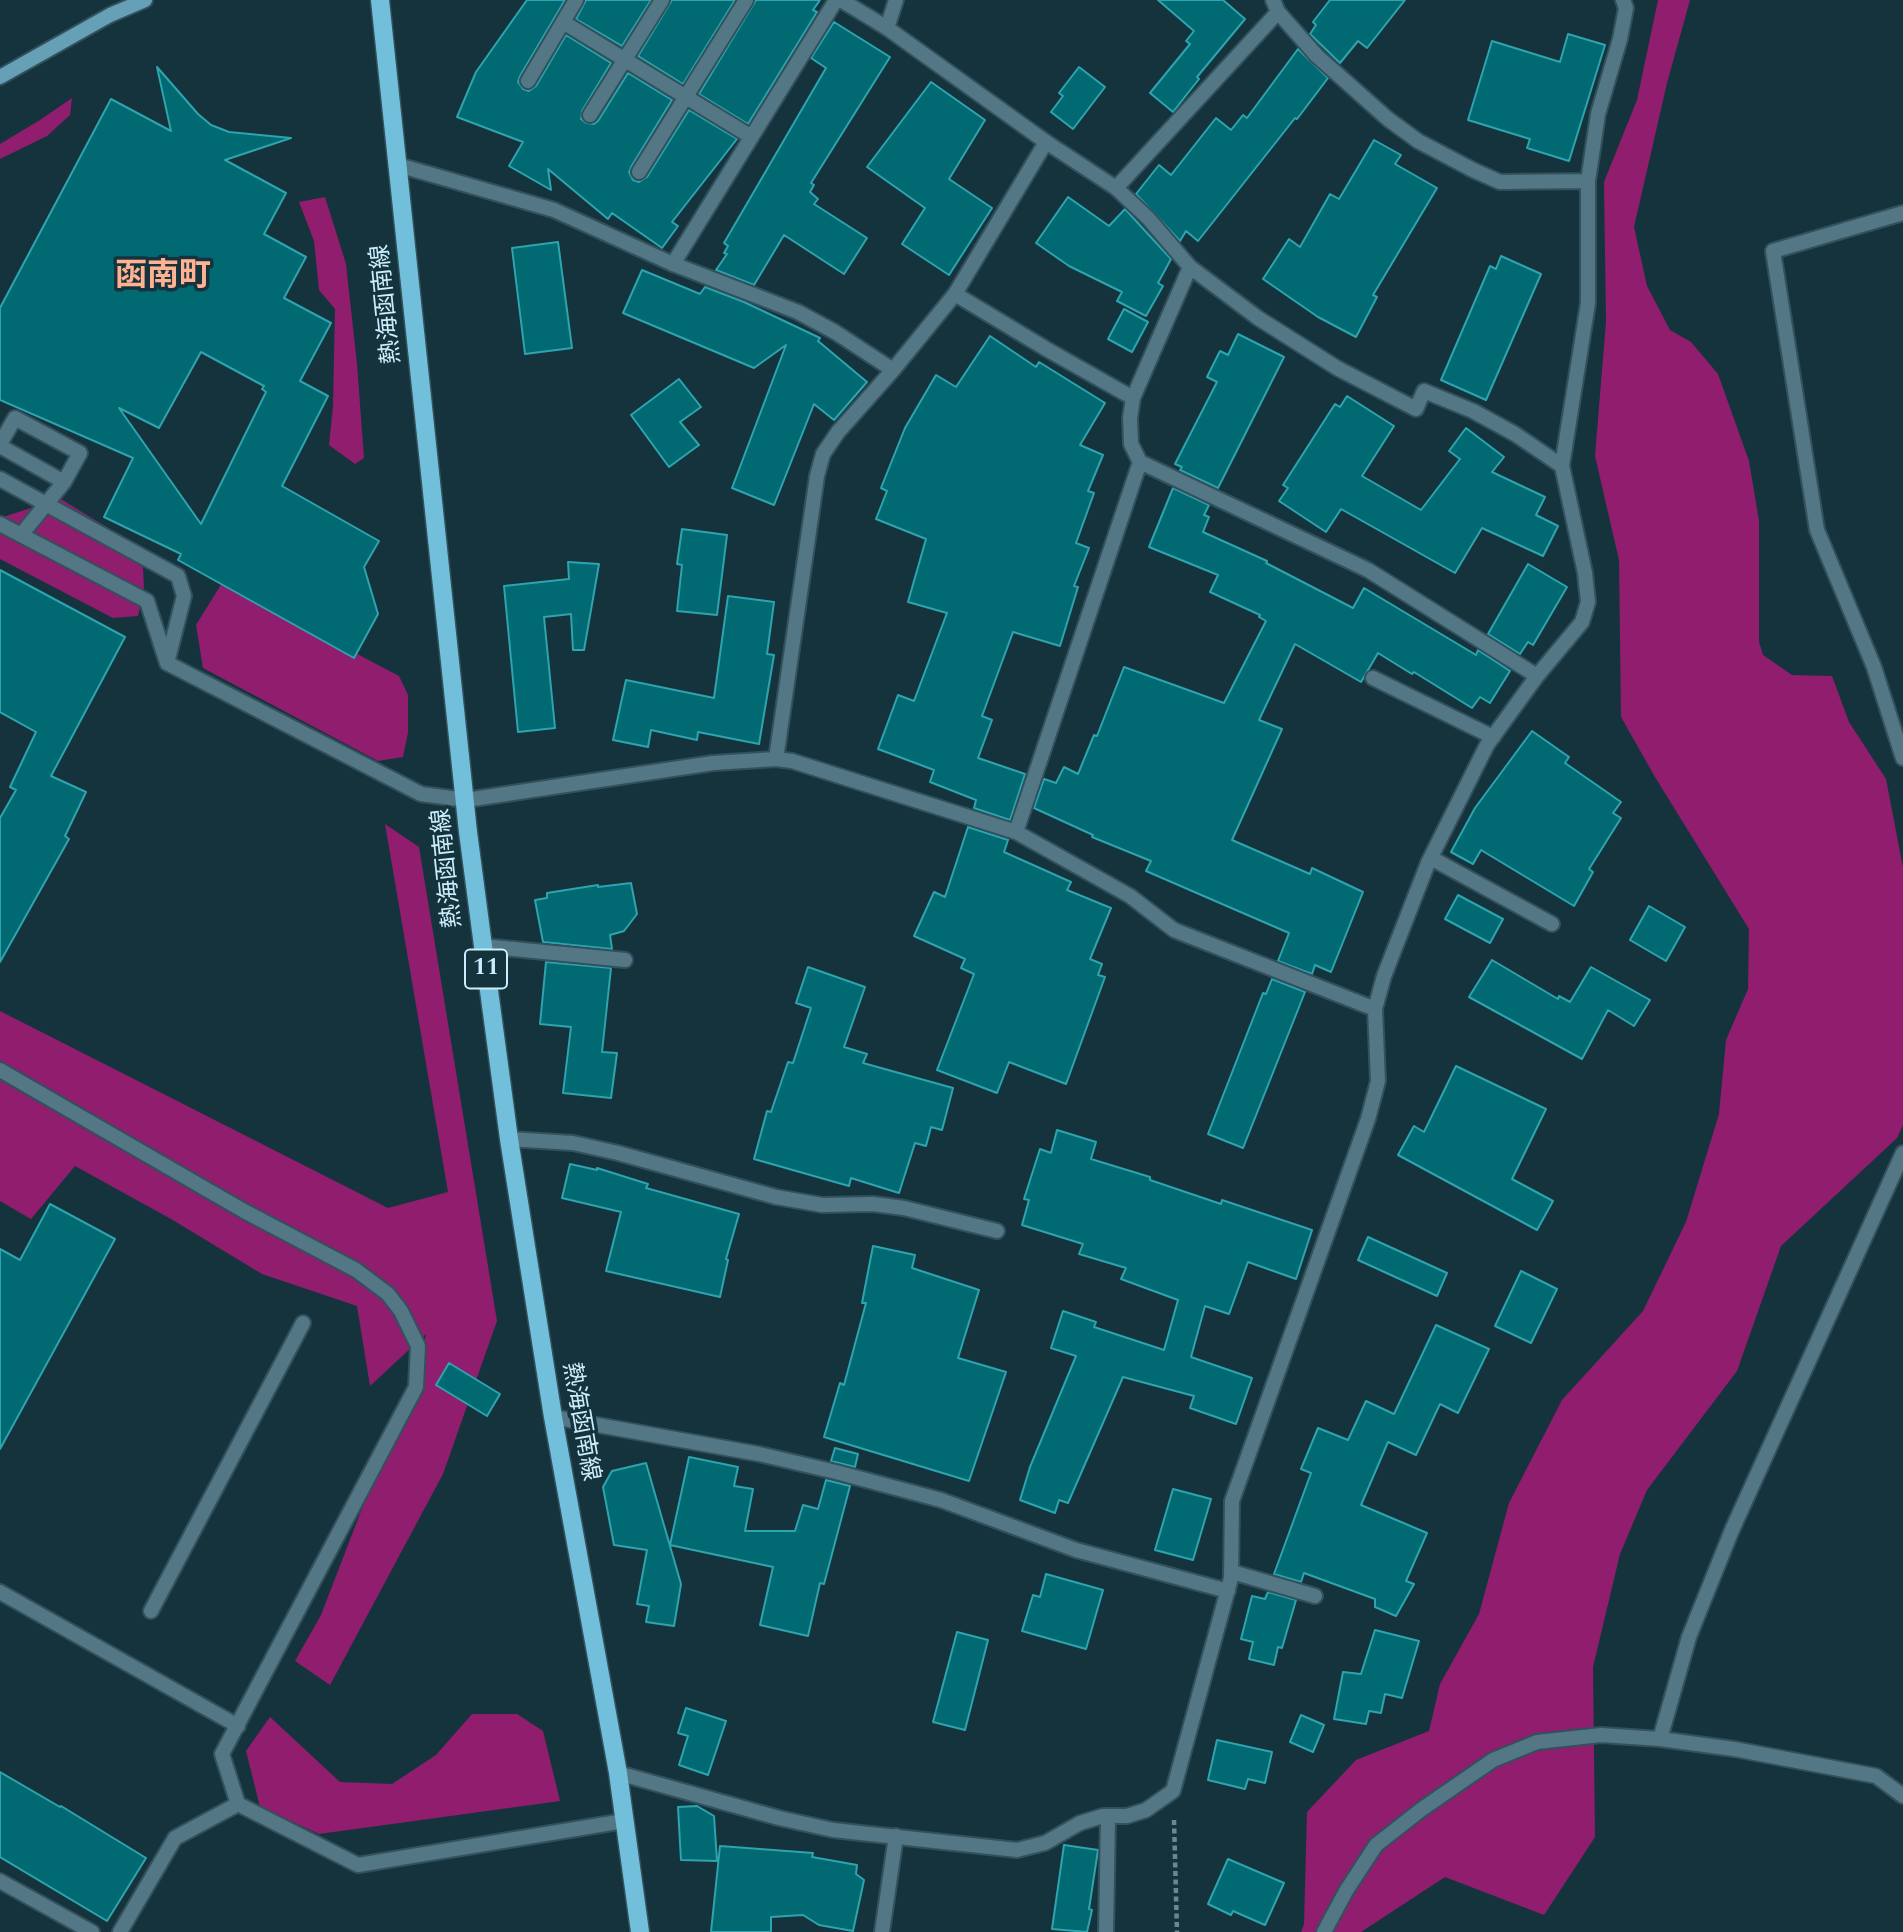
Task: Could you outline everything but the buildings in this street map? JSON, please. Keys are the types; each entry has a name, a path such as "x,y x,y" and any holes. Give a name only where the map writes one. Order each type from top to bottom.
{"main road":[{"path":"0,77 110,15 145,0"},
{"name":"熱海函南線","path":"380,0 468,832 483,946 509,1139 553,1417 618,1773 640,1932"}],"street":[{"path":"528,80 576,0"},
{"path":"590,115 662,0"},
{"path":"639,172 746,0"},
{"path":"673,264 750,136 839,0 887,28 1046,142 1116,188 1148,218 1190,267 1258,318 1337,368 1416,409 1424,391 1473,411 1515,434 1562,466"},
{"path":"887,28 896,0"},
{"path":"618,1773 779,1818 833,1830 1017,1850 1045,1843 1080,1823 1108,1816 1127,1816 1146,1810 1173,1791 1228,1591 1231,1572 1232,1501 1368,1119 1378,1081 1375,1009 1384,976 1431,858 1487,745 1537,676 1582,622 1588,602 1585,573 1562,466 1588,303 1588,181 1598,114 1626,8 1623,0"},
{"path":"1116,188 1276,6 1317,56 1388,119 1418,141 1500,182 1588,181"},
{"path":"564,22 750,136"},
{"path":"776,759 815,488 823,454 838,432 893,370 955,293 1046,142"},
{"path":"398,164 554,209 673,264 798,312 835,332 893,370"},
{"path":"1903,213 1773,251 1817,530 1874,667 1903,758"},
{"path":"1190,267 1133,398 1130,418 1131,444 1140,462 1368,570 1537,676"},
{"path":"955,293 1048,351 1133,398"},
{"path":"22,535 48,505 64,482 80,453 15,418 0,445 64,482"},
{"path":"1016,832 1140,462"},
{"path":"0,479 178,576 184,596 167,663"},
{"path":"0,524 147,601 167,663 421,794 466,800 713,763 776,759 792,761 1016,832 1130,896 1174,930 1375,1009"},
{"path":"1373,678 1493,737"},
{"path":"1431,858 1552,924"},
{"path":"483,946 625,960"},
{"path":"0,1070 244,1211 356,1270 388,1294 401,1311 418,1346 416,1387 222,1754 238,1804 358,1865 624,1821"},
{"path":"509,1139 573,1143 618,1153 757,1193 822,1205 873,1204 904,1208 997,1231"},
{"path":"1660,1739 1689,1637 1732,1530 1903,1153"},
{"path":"151,1611 303,1323"},
{"path":"553,1417 759,1454 836,1472 941,1500 1076,1550 1228,1591"},
{"path":"1231,1572 1315,1596"},
{"path":"0,1592 238,1726"},
{"path":"1324,1932 1346,1891 1376,1845 1493,1760 1537,1742 1601,1735 1660,1739 1734,1749 1876,1776 1903,1796"},
{"path":"120,1932 175,1838 238,1804"},
{"path":"1105,1932 1108,1816"},
{"path":"882,1932 896,1836"},
{"path":"0,1881 92,1932"}],"path":[{"path":"1173,1791 1177,1932"}],"shaded area":[{"path":"1658,0 1690,0 1667,83 1634,227 1647,286 1670,330 1691,342 1718,374 1749,461 1759,521 1759,642 1763,655 1792,675 1832,676 1849,722 1886,779 1903,868 1903,1125 1897,1138 1781,1246 1737,1371 1647,1490 1620,1554 1593,1667 1595,1837 1544,1915 1445,1877 1361,1932 1301,1932 1304,1924 1307,1812 1356,1760 1429,1731 1440,1684 1479,1614 1509,1503 1562,1400 1643,1311 1686,1222 1719,1114 1726,1040 1748,989 1749,929 1621,717 1619,560 1595,456 1606,322 1604,182 1637,100"},
{"path":"72,98 70,115 47,136 0,159 0,144"},
{"path":"325,197 346,264 364,458 355,464 329,445 333,406 335,309 319,290 314,241 299,202"},
{"path":"56,496 142,549 144,588 138,616 113,618 0,559 0,518"},
{"path":"222,583 399,676 408,695 408,732 403,757 378,761 203,668 196,625"},
{"path":"385,824 419,847 497,1321 443,1474 330,1685 295,1661 321,1615 391,1433 416,1378 426,1334 370,1386 357,1306 262,1274 171,1219 75,1166 31,1219 0,1201 0,1011 388,1208 448,1192"},
{"path":"472,1714 517,1714 543,1731 560,1801 319,1834 260,1807 246,1751 270,1717 340,1782 392,1784 436,1755"}],"district":[{"name":"函南町","path":"163,279"}]}
